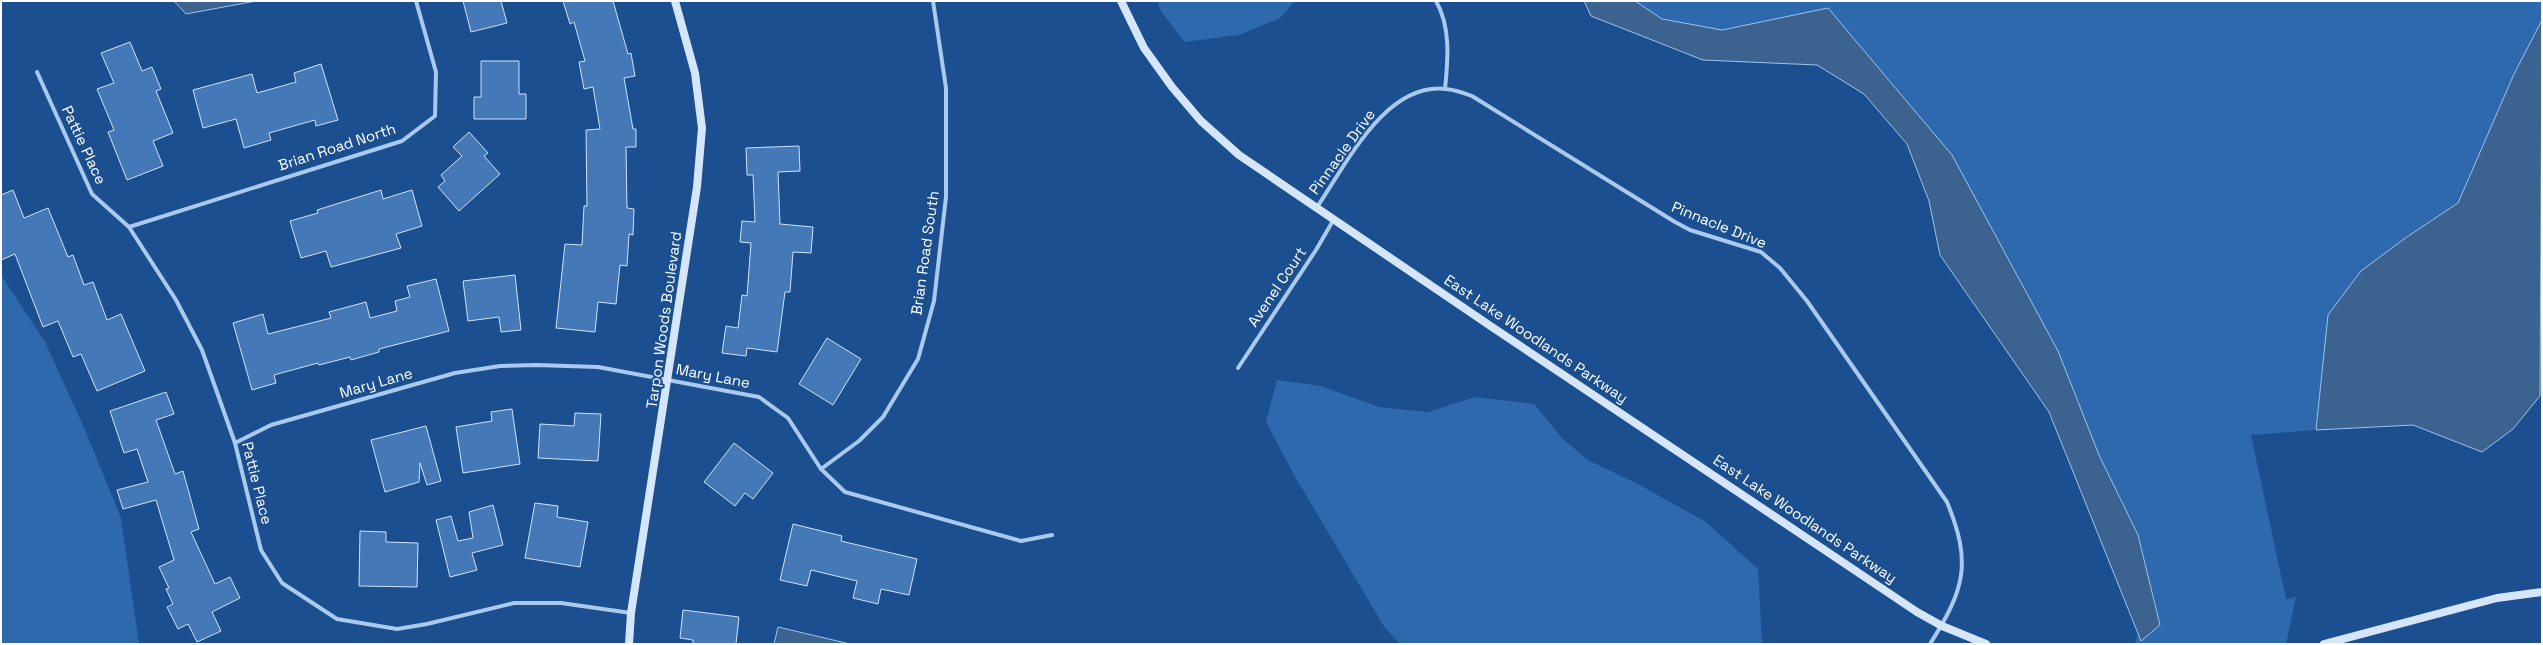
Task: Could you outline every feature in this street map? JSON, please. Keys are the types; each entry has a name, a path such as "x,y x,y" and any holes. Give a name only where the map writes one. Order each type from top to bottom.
{"street":[{"name":"Brian Road North","path":"129,226 402,141 436,116 436,72 416,1"},
{"name":"Tarpon Woods Boulevard","path":"629,644 631,613 669,379 697,187 702,128 695,73 675,1"},
{"name":"Brian Road South","path":"821,469 859,441 883,417 918,359 934,300 946,197 946,88 933,1"},
{"name":"East Lake Woodlands Parkway","path":"1121,1 1144,48 1172,87 1201,120 1239,155 1897,599 1942,626 1986,644"},
{"path":"1436,1 1445,28 1448,47 1445,88"},
{"name":"Pattie Place","path":"37,72 92,194 129,226 176,300 202,350 235,443 261,550 282,583 337,619 397,629 427,624 514,603 561,603 631,613"},
{"name":"Pinnacle Drive","path":"1317,207 1376,120 1398,101 1423,92 1445,88 1472,96 1674,222 1690,230 1761,252 1780,268 1807,301 1947,502 1958,530 1962,546 1962,566 1958,591 1942,626 1930,644"},
{"name":"Avenel Court","path":"1238,368 1335,219"},
{"name":"Mary Lane","path":"235,443 271,424 455,373 500,366 536,365 598,367 669,379 759,397 788,418 821,469 845,492 869,500 1021,541 1052,535"},
{"path":"2324,644 2497,598 2542,592"}],"shaded area":[{"path":"174,1 256,1 186,14"},
{"path":"1157,1 1295,1 1280,18 1239,35 1184,42 1161,11"},
{"path":"1584,1 1635,1 1662,19 1722,30 1828,8 1952,155 2058,351 2099,455 2138,535 2160,625 2141,641 2049,412 1940,255 1929,201 1907,144 1864,94 1817,65 1703,60 1591,16"},
{"path":"1635,1 2542,1 2542,20 2514,74 2458,203 2404,239 2328,315 2316,430 2251,435 2286,599 2296,597 2286,644 2135,644 2138,632 2141,640 2160,625 2138,535 2099,455 1828,8 1722,30 1662,19"},
{"path":"2542,20 2540,396 2513,429 2482,452 2413,425 2316,430 2328,315 2361,271 2404,239 2458,203 2514,74"},
{"path":"1,275 45,342 86,432 121,518 139,644 1,644"},
{"path":"1277,380 1321,386 1379,407 1428,412 1475,397 1534,404 1563,439 1588,460 1638,484 1706,522 1758,569 1762,644 1400,644 1385,628 1294,475 1266,422"},
{"path":"778,627 850,644 774,644"}],"building":[{"path":"463,1 501,1 507,23 471,32"},
{"path":"563,1 613,1 628,54 631,53 635,76 624,78 633,129 636,129 636,147 626,147 627,208 634,209 633,235 629,234 627,266 620,265 616,304 598,302 595,332 556,328 565,244 582,245 584,206 587,206 586,130 600,129 593,87 584,89 579,62 585,61 574,22 570,24"},
{"path":"130,42 142,71 152,67 161,89 156,91 173,133 153,141 163,166 127,180 108,132 114,130 97,89 114,83 101,53"},
{"path":"481,61 519,61 519,94 526,94 526,119 474,119 474,97 481,97"},
{"path":"321,64 338,120 316,126 315,120 269,133 271,140 244,148 236,119 203,128 193,90 252,74 257,93 296,82 294,73"},
{"path":"469,132 488,153 484,156 500,174 459,211 438,187 445,181 441,175 462,156 453,147"},
{"path":"799,146 800,171 778,172 780,224 813,227 811,253 793,252 790,292 785,292 777,352 747,348 746,356 722,353 726,326 738,328 742,295 747,296 751,243 740,242 742,221 755,222 753,175 747,175 746,148"},
{"path":"13,190 24,218 48,208 68,257 73,255 84,285 93,282 107,320 121,314 145,371 97,391 81,354 73,357 58,321 43,327 15,254 1,260 1,195"},
{"path":"381,190 383,199 412,190 422,226 396,234 401,248 331,267 326,251 301,258 290,221 318,213 317,210"},
{"path":"515,275 521,330 501,332 499,317 468,321 463,281"},
{"path":"436,279 449,331 379,349 379,352 351,360 350,357 319,365 318,363 274,375 276,383 252,390 233,323 263,314 268,334 331,318 329,312 366,302 370,318 397,311 395,301 410,297 407,286"},
{"path":"827,338 861,359 833,405 799,384"},
{"path":"166,392 174,414 156,420 175,474 183,471 199,529 191,532 215,584 230,577 240,598 212,612 221,631 197,642 188,624 178,629 167,607 173,604 166,589 169,588 159,567 174,560 156,500 123,509 117,490 148,482 137,449 124,453 110,411"},
{"path":"512,409 520,464 463,473 456,427 492,421 491,412"},
{"path":"575,413 601,414 598,461 538,458 540,424 574,426"},
{"path":"426,426 441,481 427,485 420,463 419,482 385,492 371,440"},
{"path":"734,443 773,473 753,499 745,493 735,506 704,482"},
{"path":"535,503 558,506 557,517 588,522 580,567 525,558"},
{"path":"493,505 503,545 472,553 477,570 450,577 436,520 451,516 458,541 473,538 469,512"},
{"path":"793,524 842,536 841,541 917,559 909,595 881,589 878,604 853,598 857,581 811,570 807,586 780,580"},
{"path":"360,531 386,532 386,542 418,543 417,587 359,586"},
{"path":"683,610 739,617 736,644 693,644 693,640 680,638"}]}
